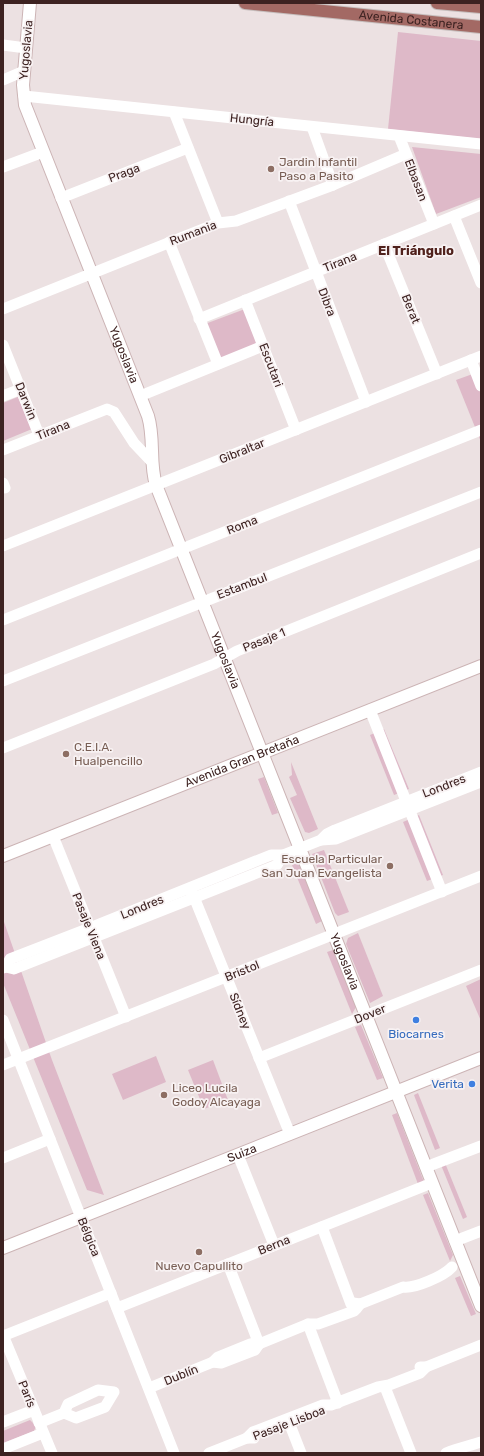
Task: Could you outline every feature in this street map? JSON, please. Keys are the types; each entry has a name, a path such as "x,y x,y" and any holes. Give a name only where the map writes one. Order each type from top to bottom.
{"main road":[{"name":"Avenida Costanera","path":"245,3 481,27"},
{"name":"Avenida Costanera","path":"437,3 481,7"}],"street":[{"name":"Yugoslavia","path":"30,3 24,71 24,96 27,111 151,426 152,462 156,485 481,1306"},
{"path":"3,45 26,48"},
{"path":"3,80 24,71"},
{"name":"Hungría","path":"24,96 481,144"},
{"path":"174,112 218,223"},
{"path":"312,126 333,185"},
{"name":"Elbasan","path":"399,136 434,224"},
{"name":"Praga","path":"61,198 188,148"},
{"path":"3,168 43,152"},
{"name":"Rumania","path":"3,309 218,223 236,221 333,185 406,154"},
{"name":"Dibra","path":"289,201 366,402"},
{"name":"Tirana","path":"199,319 481,205"},
{"path":"454,216 481,283"},
{"path":"169,242 218,364"},
{"name":"Berat","path":"384,244 437,374"},
{"name":"Escutari","path":"245,300 296,430"},
{"name":"Darwin","path":"3,345 39,435"},
{"path":"140,396 264,346"},
{"path":"476,358 481,386"},
{"name":"Gibraltar","path":"3,546 476,358"},
{"path":"3,396 21,389"},
{"name":"Tirana","path":"3,450 104,410 110,410 114,412 134,443 152,462"},
{"name":"Roma","path":"3,620 481,430"},
{"name":"Estambul","path":"3,681 481,492"},
{"name":"Pasaje 1","path":"3,748 214,664 241,649 481,553"},
{"name":"Avenida Gran Bretaña","path":"3,856 481,666"},
{"path":"370,710 442,892"},
{"name":"Londres","path":"408,806 481,772"},
{"name":"Londres","path":"92,933 191,888 271,855 284,856 321,840 334,830 481,782"},
{"name":"Pasaje Viena","path":"53,836 126,1017"},
{"name":"Londres","path":"4,968 10,959 195,898 277,865 284,856"},
{"name":"Bristol","path":"3,1065 481,876"},
{"name":"Sídney","path":"191,888 290,1134"},
{"name":"Dover","path":"259,1058 481,970"},
{"name":"Bélgica","path":"3,1020 174,1453"},
{"name":"Suiza","path":"3,1248 481,1058"},
{"path":"3,1158 50,1139"},
{"path":"426,1167 481,1146"},
{"path":"238,1155 274,1245"},
{"name":"Berna","path":"117,1308 432,1183"},
{"path":"322,1227 355,1304"},
{"path":"455,1241 481,1230"},
{"name":"Dublín","path":"148,1388 213,1362 221,1363 255,1350 259,1344 308,1324 315,1318 403,1287 406,1283 416,1278 441,1268 452,1267 464,1262"},
{"path":"228,1264 259,1344"},
{"path":"3,1335 111,1293"},
{"path":"308,1324 334,1404"},
{"name":"París","path":"3,1335 52,1453"},
{"name":"Pasaje Lisboa","path":"209,1453 246,1438 253,1432 323,1405 334,1404 382,1387 382,1383 386,1380 416,1368 426,1367 481,1345"},
{"path":"382,1387 410,1453"},
{"name":"Pasaje Lisboa","path":"246,1438 258,1438 327,1410 334,1404"},
{"path":"3,1422 34,1410"},
{"path":"3,1449 41,1428 64,1413"},
{"path":"290,1425 301,1453"},
{"path":"462,1447 465,1442 481,1434"},
{"path":"446,1453 481,1442"}],"shaded area":[{"path":"398,32 481,41 481,139 388,129"},
{"path":"412,147 481,154 481,197 436,214"},
{"path":"245,309 259,344 219,360 205,324"},
{"path":"481,371 481,442 456,380"},
{"path":"20,396 32,429 3,441 3,403"},
{"path":"384,729 409,789 394,795 370,735"},
{"path":"291,762 318,829 309,833 305,832 290,798 297,795 289,777 292,775"},
{"path":"264,777 278,813 272,815 258,779"},
{"path":"419,815 443,875 427,881 403,822"},
{"path":"324,850 349,912 338,916 335,913 312,854"},
{"path":"298,862 322,921 316,924 292,865"},
{"path":"3,919 52,1060 104,1195 87,1190 3,983"},
{"path":"358,933 383,996 370,1003 346,944 348,938"},
{"path":"333,950 356,1007 352,1014 327,952"},
{"path":"481,979 481,1021 466,986"},
{"path":"361,1025 383,1078 377,1080 355,1027"},
{"path":"156,1056 166,1082 123,1100 112,1074"},
{"path":"213,1060 228,1100 204,1109 188,1070"},
{"path":"418,1093 440,1148 435,1150 414,1095"},
{"path":"397,1113 424,1182 418,1184 392,1115"},
{"path":"445,1163 467,1217 463,1219 441,1165"},
{"path":"428,1193 453,1255 450,1261 423,1195"},
{"path":"460,1276 476,1314 471,1316 455,1278"},
{"path":"30,1420 36,1426 34,1431 3,1443 3,1431"}],"place":[{"name":"Jardin Infantil Paso a Pasito","path":"271,169"},
{"name":"C.E.I.A. Hualpencillo","path":"66,754"},
{"name":"Escuela Particular San Juan Evangelista","path":"390,866"},
{"name":"Biocarnes","path":"416,1020"},
{"name":"Verita","path":"472,1084"},
{"name":"Liceo Lucila Godoy Alcayaga","path":"164,1095"},
{"name":"Nuevo Capullito","path":"199,1252"}],"district":[{"name":"El Triángulo","path":"416,250"}]}
